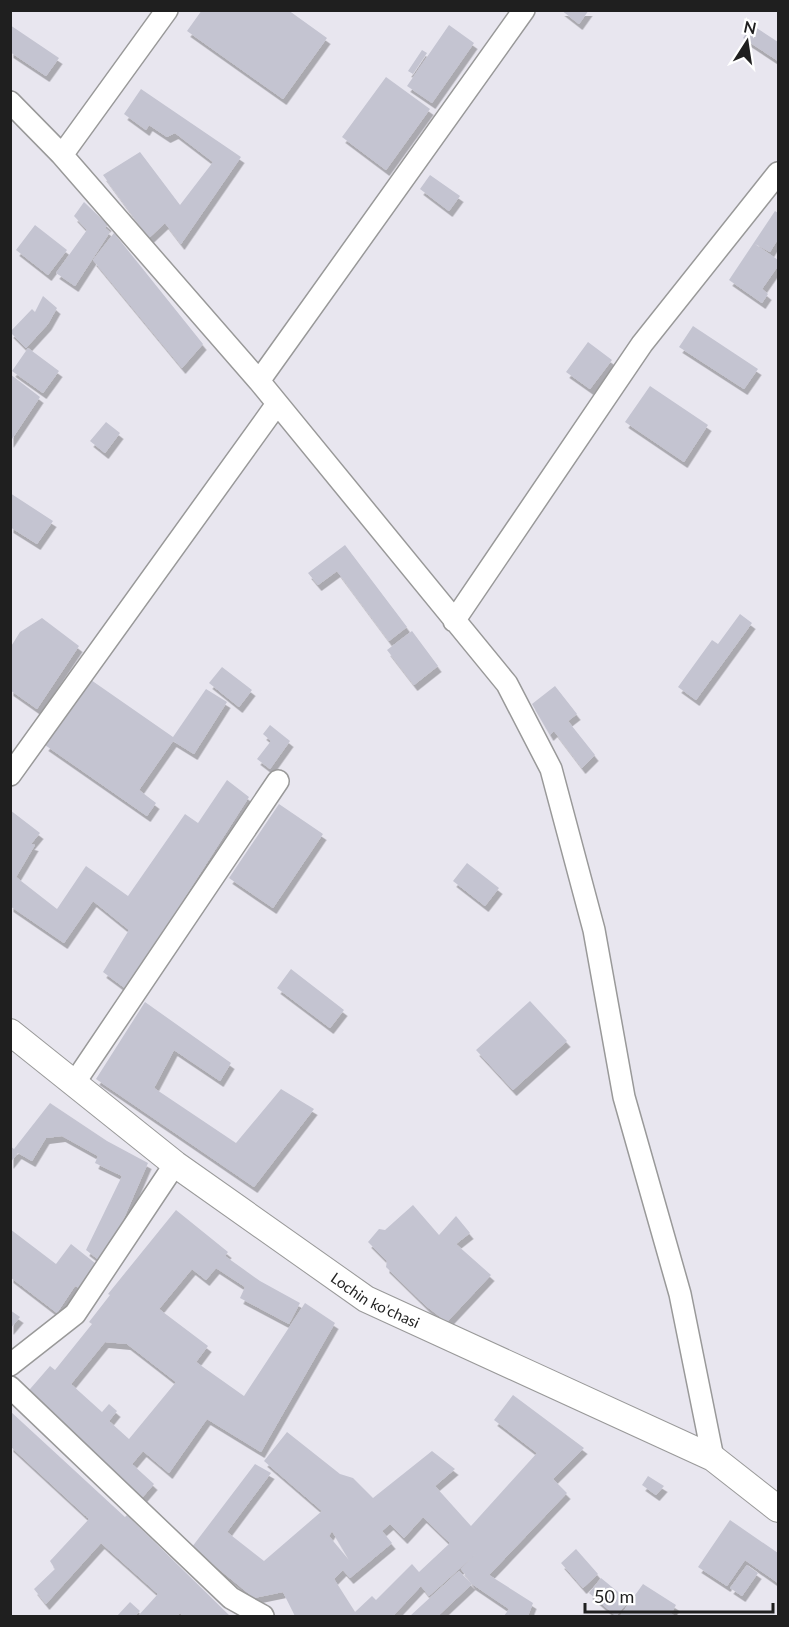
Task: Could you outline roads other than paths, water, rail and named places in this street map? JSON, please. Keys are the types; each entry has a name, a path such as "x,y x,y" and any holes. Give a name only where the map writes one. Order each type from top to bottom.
{"street":[{"path":"62,155 167,10"},
{"path":"258,381 524,10"},
{"path":"10,102 62,155 258,381 507,684 551,769 594,930 624,1097 680,1294 713,1458"},
{"path":"454,621 642,344 778,173"},
{"path":"10,775 277,404"},
{"path":"75,1082 278,781"},
{"name":"Lochin ko'chasi","path":"10,1032 175,1164 366,1299 713,1458 778,1509"},
{"path":"10,1365 75,1314 175,1164"},
{"path":"10,1387 231,1598 263,1617"}]}
